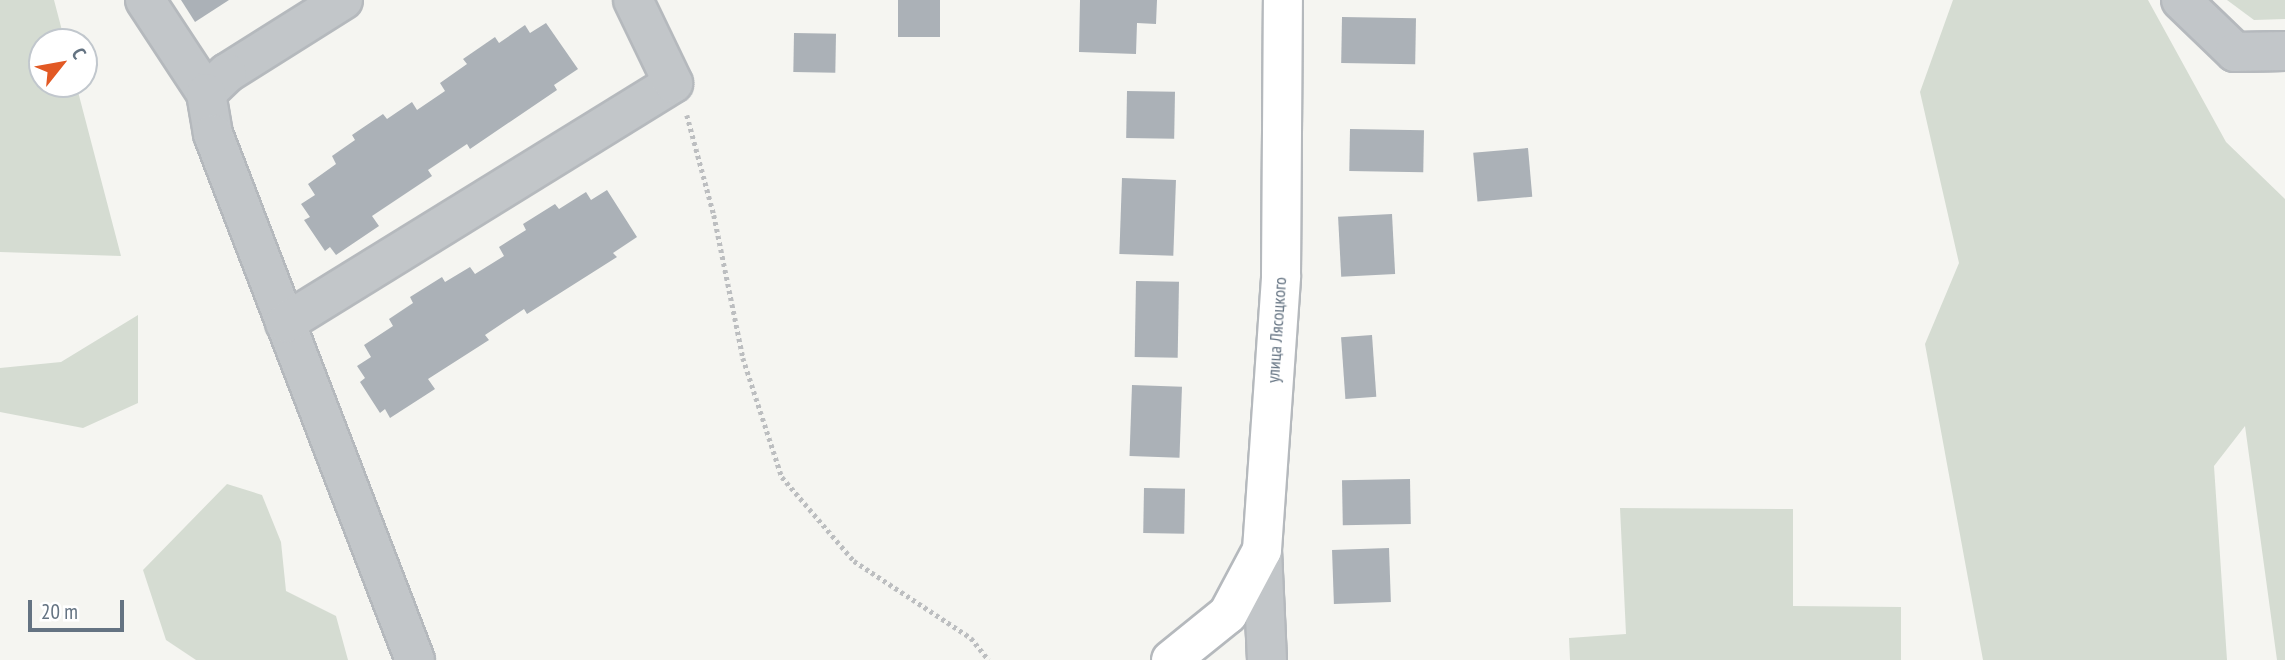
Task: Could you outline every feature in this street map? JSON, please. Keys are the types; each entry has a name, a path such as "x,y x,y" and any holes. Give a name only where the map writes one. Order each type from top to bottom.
{"main road":[{"name":"улица Лясоцкого","path":"1262,550 1280,276 1283,0"},
{"path":"1171,660 1228,614 1262,550"}],"street":[{"path":"145,0 206,93 213,134 415,660"},
{"path":"206,93 228,73 343,0"},
{"path":"285,323 673,83 634,0"},
{"path":"2181,0 2235,52 2285,51"},
{"name":"улица Лясоцкого","path":"1262,550 1268,660"}],"path":[{"path":"673,83 686,113 714,215 743,358 782,477 854,561 971,638 989,660"}],"shaded area":[{"path":"0,0 54,0 61,28 28,28 28,98 80,98 121,256 0,252"},
{"path":"1953,0 2148,0 2226,142 2285,199 2285,660 2277,660 2245,426 2214,466 2227,660 1983,660 1925,344 1959,263 1920,92"},
{"path":"2227,0 2285,0 2285,19 2254,20"},
{"path":"138,315 138,403 83,428 0,412 0,368 61,362"},
{"path":"227,484 262,495 281,542 286,591 336,616 348,660 196,660 166,640 143,570"},
{"path":"1620,508 1793,509 1793,606 1901,607 1901,660 1570,660 1569,638 1626,634"}],"building":[{"path":"181,0 229,0 195,22"},
{"path":"898,0 940,0 940,37 898,37"},
{"path":"1080,0 1157,0 1156,24 1137,23 1136,54 1079,52"},
{"path":"1342,17 1416,18 1415,64 1341,63"},
{"path":"546,23 578,69 554,85 557,90 470,149 467,144 428,170 432,176 372,216 379,226 336,255 330,247 325,251 304,220 310,217 301,204 315,195 308,184 336,164 332,156 355,140 352,135 383,114 387,119 412,102 417,110 445,91 440,83 467,64 463,59 495,37 499,43 525,25 530,33"},
{"path":"794,33 836,34 835,73 793,72"},
{"path":"1127,91 1175,92 1174,139 1126,138"},
{"path":"1350,129 1424,130 1423,172 1349,171"},
{"path":"1528,148 1532,197 1477,202 1473,153"},
{"path":"1122,178 1176,180 1173,256 1119,254"},
{"path":"607,190 637,237 613,253 617,257 527,314 524,309 485,335 489,340 428,379 435,389 390,418 385,409 380,413 360,382 365,378 357,366 371,357 364,345 393,326 389,319 413,303 410,297 442,277 445,282 470,267 475,274 504,256 499,247 526,230 523,224 555,204 559,209 586,192 591,200"},
{"path":"1392,214 1395,274 1341,277 1338,217"},
{"path":"1136,281 1179,282 1178,358 1135,357"},
{"path":"1372,335 1376,397 1345,399 1341,337"},
{"path":"1132,385 1182,387 1179,458 1130,456"},
{"path":"1410,479 1411,524 1343,525 1342,480"},
{"path":"1144,488 1185,489 1184,534 1143,533"},
{"path":"1389,548 1391,602 1334,604 1332,550"}]}
